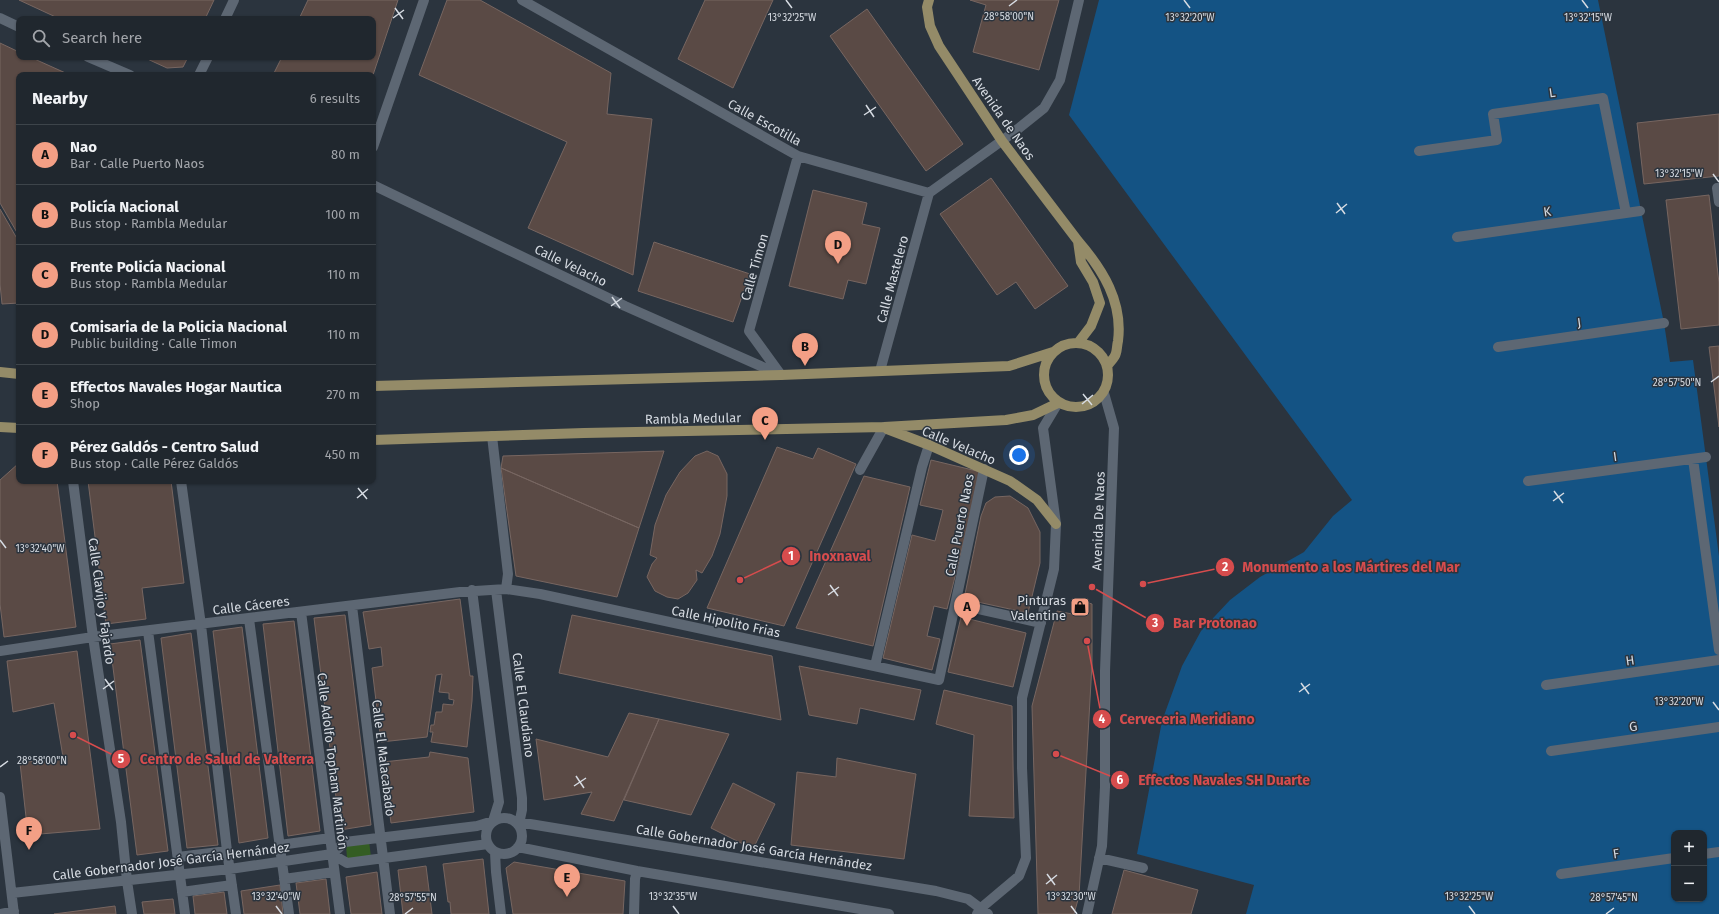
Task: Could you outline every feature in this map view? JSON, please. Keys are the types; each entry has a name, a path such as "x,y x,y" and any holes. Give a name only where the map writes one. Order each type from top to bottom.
{"main road":[{"name":"Avenida de Naos","path":"929,0 927,8 930,26 939,46 1002,141 1078,242 1090,255 1109,286 1116,304 1119,331 1116,354 1107,366"},
{"name":"Avenida de Naos","path":"1078,242 1081,262 1093,282 1100,303 1091,326 1078,343"},
{"path":"376,386 781,376 1009,366 1053,352 1064,345 1078,343 1088,344 1102,355 1107,366 1108,382 1104,393 1092,403 1080,408 1070,408 1058,403 1050,395 1045,385 1044,377 1044,370 1053,352"},
{"path":"0,372 16,374"},
{"name":"Rambla Medular","path":"376,440 884,428 1006,420 1032,415 1058,403"},
{"path":"0,427 16,428"},
{"name":"Calle Velacho","path":"884,428 929,445 1010,481 1037,500 1056,524"}],"street":[{"path":"226,16 234,0"},
{"path":"376,138 424,0"},
{"name":"Calle Escotilla","path":"522,0 798,156 929,193"},
{"path":"929,193 1002,141 1044,108 1060,80 1079,0"},
{"path":"0,18 16,26"},
{"path":"95,60 123,72"},
{"path":"200,72 206,60"},
{"name":"L","path":"1419,150 1497,140 1493,114 1603,98 1626,213"},
{"name":"Calle Timon","path":"781,376 749,331 798,156"},
{"name":"Calle Velacho","path":"376,186 625,306 781,376"},
{"path":"1719,188 1717,188 1719,202"},
{"name":"Calle Mastelero","path":"880,371 929,193"},
{"name":"K","path":"1457,237 1640,211"},
{"name":"J","path":"1498,347 1664,323"},
{"name":"Avenida De Naos","path":"1087,914 1102,846 1105,786 1105,671 1114,428 1104,393"},
{"path":"982,912 1019,876 1026,858 1022,768 1022,698 1054,569 1056,524 1043,428 1058,403"},
{"path":"860,470 884,428"},
{"name":"Calle El Claudiano","path":"492,436 508,574 501,589 522,798 522,810 519,824"},
{"path":"875,666 922,467 929,445"},
{"name":"I","path":"1528,481 1706,457"},
{"path":"1693,459 1719,650"},
{"name":"Calle Puerto Naos","path":"939,680 984,469"},
{"name":"Calle Clavijo y Fajardo","path":"73,484 93,637 121,822 132,914"},
{"path":"181,484 201,625 227,851 236,914"},
{"name":"Calle Hipolito Frias","path":"501,589 529,592 939,680"},
{"name":"Calle Cáceres","path":"0,651 93,637 201,625 472,590 501,589"},
{"path":"472,590 499,802 493,821 487,829 486,835 488,844 496,852 508,853 518,847 522,836 519,824 515,820 504,817 493,821 477,826 345,842 332,854 348,863 488,844"},
{"path":"956,604 1041,623"},
{"name":"Calle El Malacabado","path":"352,606 390,914"},
{"name":"Calle Adolfo Topham Martinón","path":"301,612 340,914"},
{"path":"249,619 289,914"},
{"path":"148,631 185,914"},
{"name":"H","path":"1546,686 1719,660"},
{"name":"G","path":"1551,752 1719,727"},
{"path":"0,797 14,913 1,914"},
{"name":"Calle Gobernador José García Hernández","path":"519,824 530,824 951,894 968,899 982,912"},
{"name":"Calle Gobernador José García Hernández","path":"280,845 330,838"},
{"path":"518,847 637,871 889,914"},
{"name":"Calle Gobernador José García Hernández","path":"178,857 227,851"},
{"path":"496,852 496,872 501,914"},
{"path":"1707,854 1719,852"},
{"name":"Calle Gobernador José García Hernández","path":"12,893 230,869 281,860 332,854"},
{"path":"1099,858 1143,868"},
{"name":"F","path":"1561,874 1671,858"},
{"path":"634,914 634,879 637,871"},
{"path":"284,879 334,872"},
{"path":"182,892 232,885"}],"green space":[{"path":"369,841 371,857 347,859 346,844"}],"water":[{"path":"1099,0 1598,0 1664,323 1670,362 1693,360 1719,556 1719,914 1246,914 1254,885 1137,854 1162,721 1182,666 1201,631 1230,600 1260,577 1304,552 1333,516 1352,500 1069,115"}],"building":[{"path":"19,0 214,0 206,16 54,16"},
{"path":"308,0 398,0 374,72 274,72 280,60 376,60 376,16 300,16"},
{"path":"447,0 480,0 611,73 607,114 652,119 633,275 528,228 567,142 419,75"},
{"path":"705,0 773,0 733,88 678,59"},
{"path":"970,0 1059,0 1039,70 973,52 986,5"},
{"path":"867,9 963,144 926,171 830,36"},
{"path":"0,43 16,51 16,60 37,60 63,72 16,72 16,231 0,203"},
{"path":"150,60 186,60 183,67 167,68"},
{"path":"1719,114 1719,176 1644,184 1637,123"},
{"path":"991,178 1068,286 1035,309 1016,282 997,295 940,214"},
{"path":"813,190 867,203 862,224 880,228 866,284 848,280 843,299 789,286"},
{"path":"1709,195 1719,283 1719,325 1681,329 1666,200"},
{"path":"0,209 16,237 16,303 2,304 0,284"},
{"path":"654,242 750,274 733,322 638,291"},
{"path":"1719,346 1719,427 1709,347"},
{"path":"777,447 813,459 818,448 856,464 784,626 707,608"},
{"path":"664,451 639,528 501,468 503,456"},
{"path":"707,451 718,456 727,474 727,496 720,534 712,556 702,573 696,570 697,580 688,593 678,599 667,597 655,591 647,577 652,564 657,558 650,555 655,525 666,495 680,472 695,456"},
{"path":"931,460 981,472 947,609 934,606 927,636 940,639 932,670 883,658 912,535 935,541 943,510 920,505"},
{"path":"16,466 16,484 57,484 76,627 4,637 0,604 0,480"},
{"path":"501,468 639,528 617,597 516,576"},
{"path":"864,476 910,487 873,646 796,628"},
{"path":"88,484 171,484 184,583 142,588 146,619 106,624"},
{"path":"1010,496 1028,508 1040,532 1040,563 1028,613 964,599 981,516 986,503 995,497"},
{"path":"460,599 470,676 473,676 467,747 431,742 433,732 430,732 431,725 434,725 436,712 442,712 443,704 453,705 454,700 449,699 449,693 439,692 442,674 436,675 427,737 381,742 372,668 383,666 381,647 369,649 363,612"},
{"path":"1076,599 1092,604 1092,664 1079,896 1074,914 1038,914 1032,706 1057,611 1072,614"},
{"path":"345,615 371,825 340,830 314,618"},
{"path":"572,615 772,656 781,720 559,673"},
{"path":"961,617 1026,633 1013,687 948,672"},
{"path":"294,621 320,831 288,836 263,624"},
{"path":"242,627 268,838 239,843 213,631"},
{"path":"191,633 218,845 187,848 161,638"},
{"path":"140,640 168,851 137,855 110,644"},
{"path":"77,651 100,829 28,835 20,763 63,757 54,703 13,712 7,661"},
{"path":"799,666 921,690 914,720 860,708 857,724 809,715"},
{"path":"944,690 1012,706 1014,818 969,816 974,735 936,724"},
{"path":"629,713 659,719 614,821 581,814 592,792 544,800 536,739 608,757"},
{"path":"659,719 729,734 691,815 624,800"},
{"path":"430,752 468,758 474,812 391,823 383,762 429,757"},
{"path":"837,758 916,774 904,859 791,845 797,772 836,777"},
{"path":"733,783 775,804 753,849 711,828"},
{"path":"483,859 489,914 451,914 443,864"},
{"path":"514,862 625,881 623,914 513,914 506,868"},
{"path":"426,866 432,914 403,914 398,870"},
{"path":"1124,870 1198,890 1191,914 1112,914"},
{"path":"377,872 382,914 351,914 346,877"},
{"path":"326,879 330,914 300,914 296,883"},
{"path":"280,885 283,914 244,914 241,891"},
{"path":"224,892 227,914 195,914 193,896"},
{"path":"173,899 175,914 144,914 142,902"},
{"path":"115,906 116,914 54,914"}],"place":[{"name":"Comisaria de la Policia Nacional","path":"838,264"},
{"name":"Policía Nacional","path":"805,366"},
{"name":"Frente Policía Nacional","path":"765,440"},
{"name":"Inoxnaval","path":"740,580"},
{"name":"Monumento a los Mártires del Mar","path":"1143,584"},
{"name":"Bar Protonao","path":"1092,587"},
{"name":"Pinturas Valentine","path":"1080,607"},
{"name":"Nao","path":"967,626"},
{"name":"Cerveceria Meridiano","path":"1087,641"},
{"name":"Centro de Salud de Valterra","path":"73,735"},
{"name":"Effectos Navales SH Duarte","path":"1056,754"},
{"name":"Pérez Galdós - Centro Salud","path":"29,850"},
{"name":"Effectos Navales Hogar Nautica","path":"567,897"}]}
